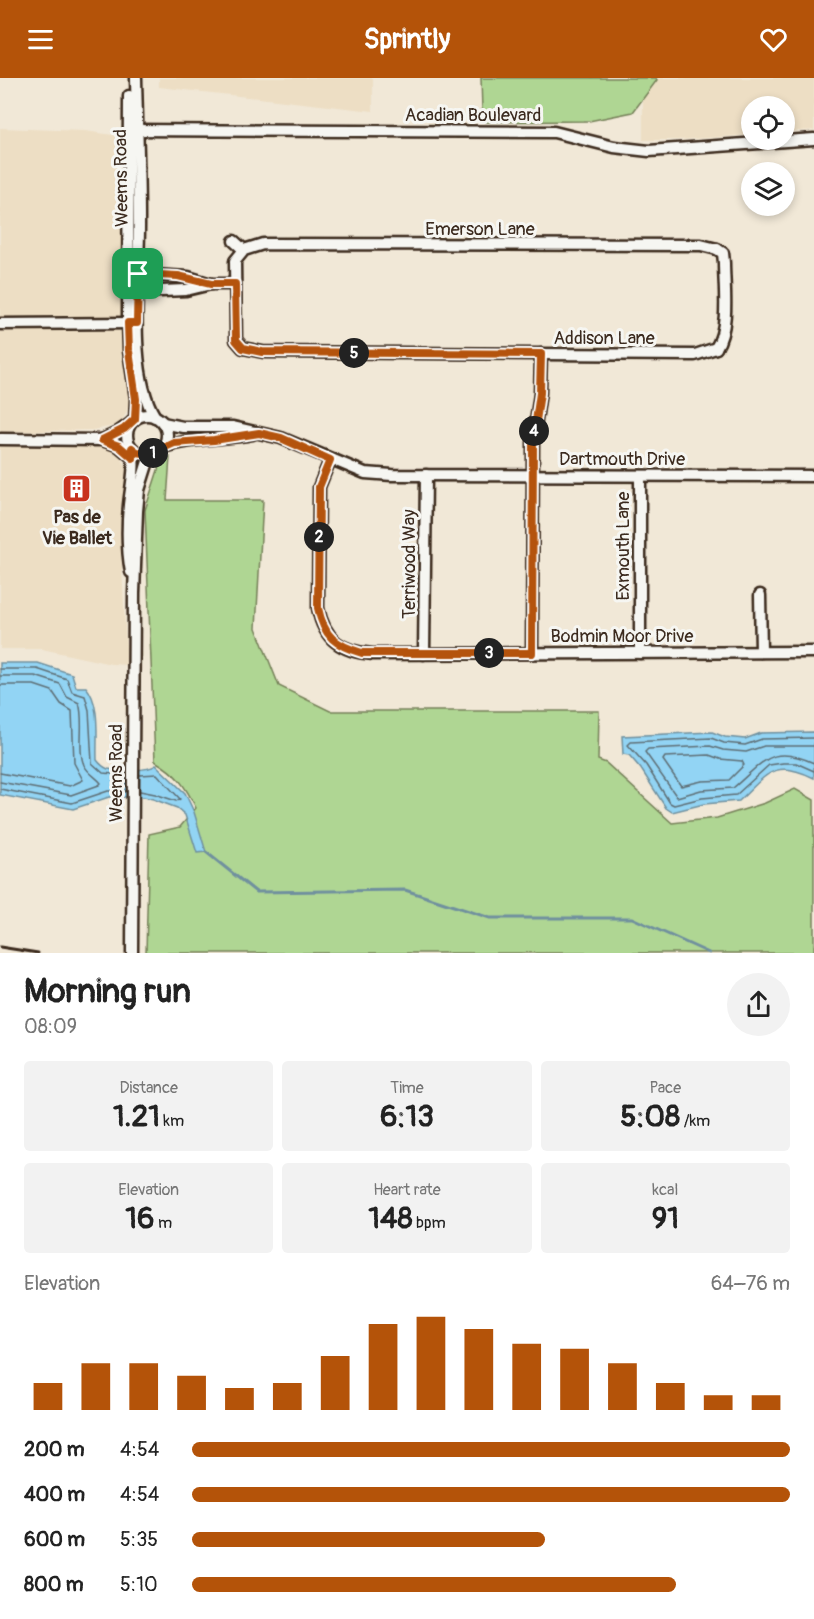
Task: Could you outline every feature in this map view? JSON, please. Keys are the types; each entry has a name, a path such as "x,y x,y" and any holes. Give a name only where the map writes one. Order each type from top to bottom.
{"street":[{"name":"Weems Road","path":"129,78 139,220 137,292 129,351 136,399 133,421"},
{"name":"Weems Road","path":"136,78 133,130 133,323 147,403 159,420"},
{"name":"Acadian Boulevard","path":"133,130 554,132 614,147 649,151 814,139"},
{"path":"137,292 186,290 211,284 235,284 236,261 244,250 234,241"},
{"name":"Emerson Lane","path":"244,250 263,244 720,245 724,262 725,328 719,351"},
{"path":"138,274 188,277 211,284"},
{"name":"Addison Lane","path":"235,284 237,350 243,348 262,352 695,355 719,351"},
{"path":"0,324 133,323"},
{"path":"532,653 533,442 540,393 541,354"},
{"path":"0,439 102,440 133,453 150,454 162,448 167,435 159,420 147,415 102,440"},
{"name":"Dartmouth Drive","path":"159,420 183,427 233,427 281,438 365,473 426,476 814,476"},
{"path":"133,421 127,436 133,453"},
{"name":"Dartmouth Drive","path":"162,448 174,443 259,433"},
{"name":"Weems Road","path":"133,453 134,476 128,514 128,553 134,593"},
{"name":"Weems Road","path":"132,953 136,511 143,474 150,454"},
{"name":"Bodmin Moor Drive","path":"330,460 319,487 318,608 321,623 327,634 337,644 373,654 814,652"},
{"name":"Terriwood Way","path":"424,654 426,476"},
{"name":"Exmouth Lane","path":"640,476 640,653"},
{"path":"760,595 760,652"}],"shaded area":[{"path":"159,78 373,78 373,111 159,87"},
{"path":"643,78 814,78 814,130 795,131 795,96 741,96 741,136 643,140"},
{"path":"0,128 85,131 127,137 124,306 121,333 130,404 122,421 114,426 92,430 0,432"},
{"path":"106,444 120,456 128,470 121,547 127,665 111,664 42,649 0,649 0,445"}],"green space":[{"path":"481,78 656,78 657,80 633,112 589,121 485,122 482,110"},
{"path":"170,457 167,500 263,500 256,628 279,686 330,711 599,711 598,760 606,763 672,823 717,818 765,803 795,789 814,800 814,953 146,953 149,834 180,827 196,808 180,781 155,761 145,510 160,464"}],"water":[{"path":"0,663 38,663 72,674 76,687 86,687 94,702 97,722 97,760 100,764 113,770 140,769 156,765 185,793 194,812 206,852 197,853 185,815 177,808 153,799 109,797 73,809 0,795"},
{"path":"712,732 725,737 745,739 761,733 814,732 814,778 800,772 780,770 764,777 739,801 704,804 672,812 666,808 641,769 629,755 623,754 622,736"}],"waterway":[{"path":"206,852 256,892 405,890 490,918 632,918 709,953"}],"railway":[{"path":"0,947 38,953"}],"place":[{"name":"Pas de Vie Ballet","path":"77,488"}],"route":[{"path":"138,274 188,277 211,284 235,284 236,340 243,348 262,352 541,354 540,393 533,442 532,653 373,654 362,653 337,644 327,634 321,623 318,608 319,487 330,460 281,438 259,433 174,443 157,452 143,455 132,448 133,458 119,446 102,440 124,429 135,419 136,399 129,351 128,323 137,323 138,274"}]}
